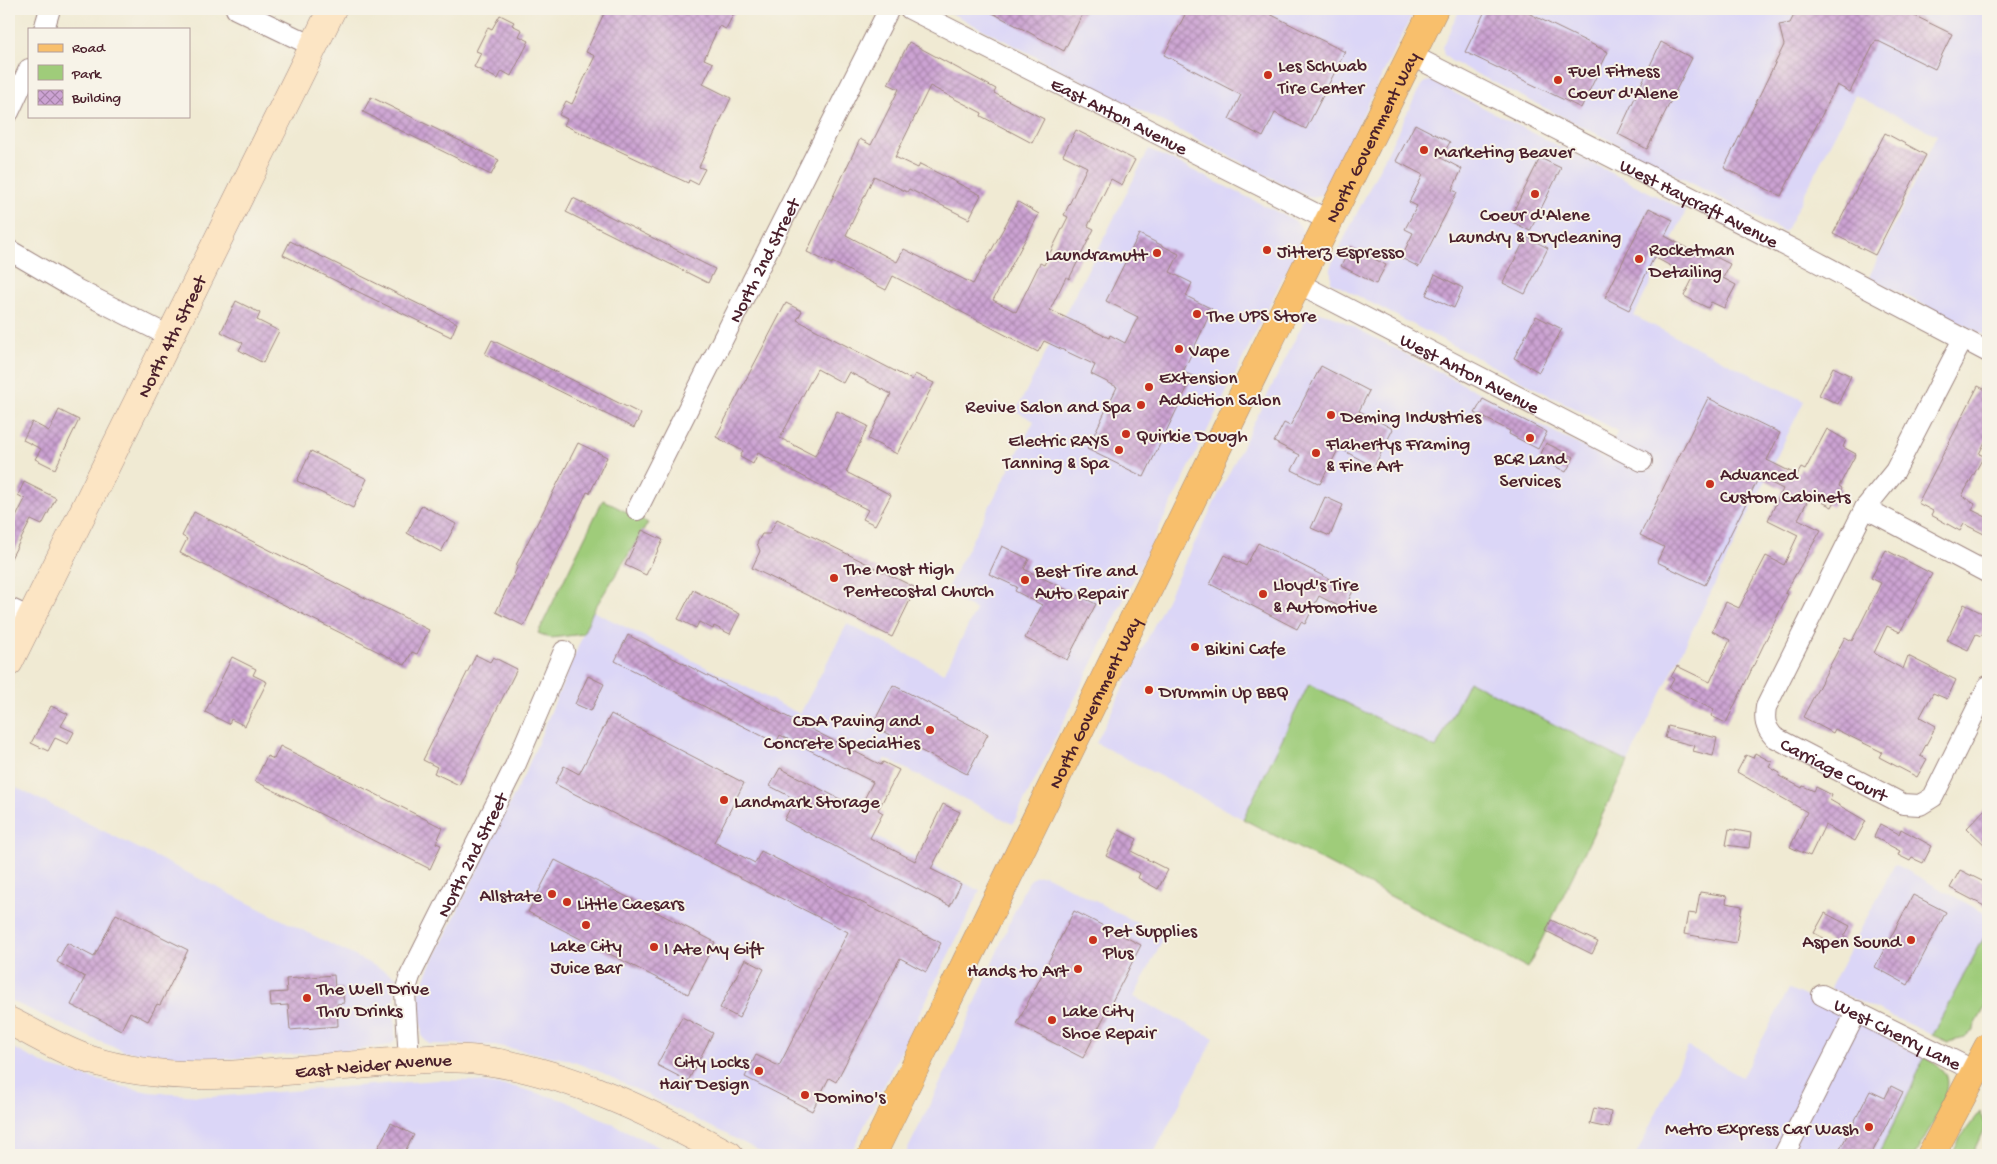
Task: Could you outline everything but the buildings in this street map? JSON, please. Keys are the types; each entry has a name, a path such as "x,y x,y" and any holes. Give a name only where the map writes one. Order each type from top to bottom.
{"main road":[{"name":"North 4th Street","path":"9,662 19,613 170,336 332,9"},
{"name":"North Government Way","path":"872,1155 1434,9"},
{"name":"East Neider Avenue","path":"9,1021 91,1060 149,1071 189,1075 409,1061 478,1060 540,1073 605,1094 700,1139 729,1155"},
{"path":"1931,1155 1982,1082 1988,1046"}],"street":[{"path":"44,28 50,9"},
{"path":"236,9 313,46"},
{"name":"North 2nd Street","path":"637,510 889,9"},
{"name":"East Anton Avenue","path":"910,9 1330,221"},
{"name":"West Haycraft Avenue","path":"1411,55 1988,352"},
{"path":"9,112 28,71"},
{"path":"9,250 72,287 170,336"},
{"name":"West Anton Avenue","path":"1298,283 1642,461"},
{"name":"Carriage Court","path":"1963,339 1895,471 1865,508 1766,707 1764,720 1768,730 1774,737 1903,804 1920,806 1933,797 1988,686"},
{"path":"1865,508 1988,573"},
{"name":"North 2nd Street","path":"409,1061 405,992 410,976 515,766 564,651"},
{"name":"West Cherry Lane","path":"1822,995 1857,1011 1982,1082"},
{"path":"1784,1155 1857,1011"}],"shaded area":[{"path":"943,9 1415,9 1326,189 1323,194 1315,197 1307,196"},
{"path":"1460,9 1988,9 1988,337 1869,277 1937,135 1855,95 1785,232 1611,141 1451,61 1444,55 1442,47"},
{"path":"1431,81 1686,211 1634,316 1804,401 1628,762 1469,681 1436,748 1309,684 1243,819 1096,743 1305,319 1317,312 1331,315 1604,458 1618,431 1331,282 1331,265 1418,91 1425,82"},
{"path":"1149,149 1294,220 1301,227 1303,234 1013,824 885,758 851,824 980,891 850,1155 768,1155 603,1073 566,1059 494,1045 429,1044 422,1037 419,995 427,973 526,771 593,611 800,714 847,624 944,673 976,610 944,594 1034,421 1016,411"},
{"path":"9,784 397,977 395,986 395,1040 391,1045 356,1050 224,1059 156,1055 125,1051 98,1041 9,1000"},
{"path":"1895,864 1988,915 1988,930 1932,1035 1830,988"},
{"path":"1045,875 1164,937 1134,997 1214,1038 1153,1155 905,1155 947,1069 1024,889 1030,880 1036,876"},
{"path":"1789,989 1825,1005 1924,1057 1911,1089 1878,1155 1636,1155 1688,1047 1742,1077"},
{"path":"9,1046 50,1067 149,1092 211,1097 437,1080 470,1081 515,1087 566,1101 675,1155 9,1155"}],"green space":[{"path":"603,500 648,523 593,611 583,634 551,638 538,633"},
{"path":"1469,681 1628,762 1528,968 1243,819 1309,684 1436,748"},
{"path":"1988,930 1988,1002 1972,1031 1965,1038 1948,1042 1932,1035"},
{"path":"1924,1057 1940,1068 1946,1077 1945,1095 1936,1117 1915,1155 1878,1155 1911,1089"},
{"path":"1980,1112 1986,1124 1972,1155 1952,1155 1960,1138"}],"place":[{"name":"Les Schwab Tire Center","path":"1268,75"},
{"name":"Fuel Fitness Coeur d'Alene","path":"1558,80"},
{"name":"Marketing Beaver","path":"1424,150"},
{"name":"Coeur d'Alene Laundry & Drycleaning","path":"1535,194"},
{"name":"Jitterz Espresso","path":"1267,250"},
{"name":"Laundramutt","path":"1157,253"},
{"name":"Rocketman Detailing","path":"1639,259"},
{"name":"The UPS Store","path":"1197,314"},
{"name":"Vape","path":"1179,349"},
{"name":"Extension Addiction Salon","path":"1149,387"},
{"name":"Revive Salon and Spa","path":"1141,405"},
{"name":"Deming Industries","path":"1331,415"},
{"name":"Quirkie Dough","path":"1126,434"},
{"name":"BCR Land Services","path":"1530,438"},
{"name":"Electric RAYS Tanning & Spa","path":"1119,450"},
{"name":"Flahertys Framing & Fine Art","path":"1316,453"},
{"name":"Advanced Custom Cabinets","path":"1710,484"},
{"name":"The Most High Pentecostal Church","path":"834,578"},
{"name":"Best Tire and Auto Repair","path":"1025,580"},
{"name":"Lloyd's Tire & Automotive","path":"1263,594"},
{"name":"Bikini Cafe","path":"1195,647"},
{"name":"Drummin Up BBQ","path":"1149,690"},
{"name":"CDA Paving and Concrete Specialties","path":"930,730"},
{"name":"Landmark Storage","path":"724,800"},
{"name":"Allstate","path":"552,894"},
{"name":"Little Caesars","path":"567,902"},
{"name":"Lake City Juice Bar","path":"586,925"},
{"name":"Pet Supplies Plus","path":"1093,940"},
{"name":"Aspen Sound","path":"1911,940"},
{"name":"I Ate My Gift","path":"654,947"},
{"name":"Hands to Art","path":"1078,969"},
{"name":"The Well Drive Thru Drinks","path":"307,998"},
{"name":"Lake City Shoe Repair","path":"1052,1020"},
{"name":"City Locks Hair Design","path":"759,1071"},
{"name":"Domino's","path":"805,1095"},
{"name":"Metro Express Car Wash","path":"1869,1127"}]}
